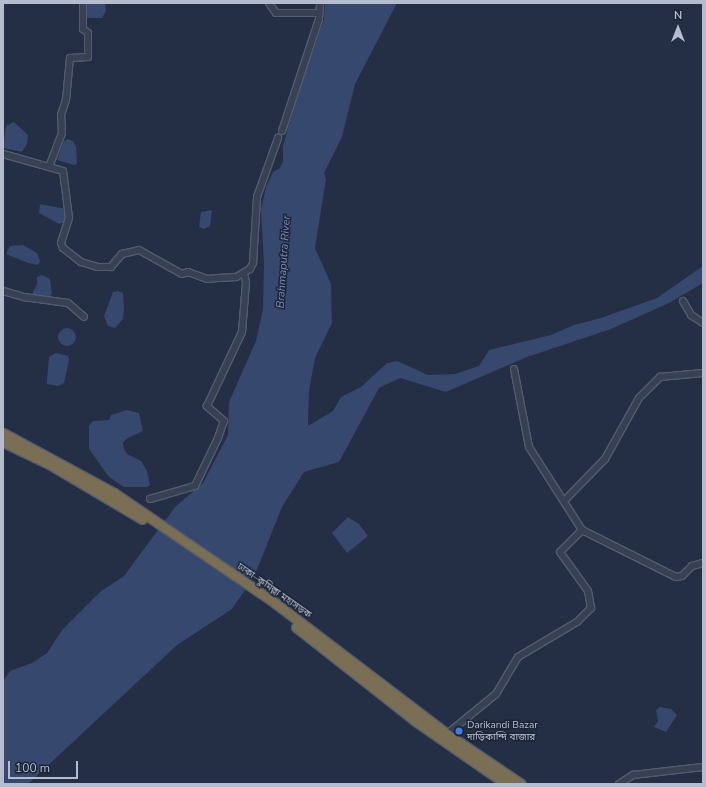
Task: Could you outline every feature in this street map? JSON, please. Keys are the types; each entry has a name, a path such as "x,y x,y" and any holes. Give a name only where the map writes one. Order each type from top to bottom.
{"highway":[{"name":"ঢাকা–কুমিল্লা মহাসড়ক","path":"3,433 76,470 273,605 447,734 521,784"},
{"name":"ঢাকা–কুমিল্লা মহাসড়ক","path":"3,442 50,464 142,516"},
{"name":"ঢাকা–কুমিল্লা মহাসড়ক","path":"273,605 414,720 506,784"}],"street":[{"path":"50,167 62,133 61,115 66,100 70,58 88,57 88,33 83,29 83,3"},
{"path":"269,3 276,13 319,13"},
{"path":"282,131 319,13 320,3"},
{"path":"3,154 63,171 69,218 61,242 63,248 81,262 97,267 111,267 122,254 139,250 182,274 188,272 206,279 236,277 244,273 253,263 257,197 278,138"},
{"path":"150,499 194,486 218,438 224,421 207,406 242,332 246,282 244,273"},
{"path":"3,291 24,297 68,303 84,317"},
{"path":"683,301 691,315 703,323"},
{"path":"514,369 528,447 565,500 582,530 676,578 682,576 692,566 703,564"},
{"path":"565,500 605,459 639,398 660,377 703,373"},
{"path":"447,734 496,694 518,657 577,622 592,608 588,591 560,552 582,530"},
{"path":"619,784 633,775 703,767"}],"water":[{"path":"86,3 105,3 106,11 102,18 86,18"},
{"name":"Brahmaputra River","path":"325,3 397,3 355,84 342,137 324,173 326,179 315,248 331,284 332,323 315,358 309,391 308,426 333,411 341,397 361,387 387,363 397,361 428,375 455,374 479,366 489,350 551,335 574,325 601,318 657,298 703,266 703,283 669,303 611,329 527,357 446,392 400,378 379,388 339,462 304,472 282,507 254,577 232,609 177,645 28,784 3,784 3,681 10,671 32,663 47,653 63,629 100,592 124,576 175,507 203,483 228,435 229,402 256,341 263,309 264,263 261,210 266,187 273,172 280,168 283,161 283,146 295,102 324,19"},
{"path":"14,122 28,135 27,144 22,152 3,148 6,126"},
{"path":"67,139 73,141 76,147 77,164 74,165 57,160 63,143"},
{"path":"40,204 66,209 66,222 59,224 39,213"},
{"path":"212,210 210,226 204,229 199,227 201,212"},
{"path":"23,245 37,253 40,261 38,265 28,263 6,254 10,246"},
{"path":"42,275 50,279 52,294 46,300 34,298 32,294 37,284 37,277"},
{"path":"118,291 123,293 124,310 123,319 115,328 108,326 104,316 113,292"},
{"path":"63,328 71,328 76,333 74,344 71,346 63,346 58,341 58,333"},
{"path":"56,353 68,356 69,360 64,383 58,386 47,384 49,357"},
{"path":"127,410 139,413 143,431 126,439 123,443 124,449 127,454 141,461 147,471 150,485 147,487 124,487 109,477 89,449 89,426 93,421 109,420 111,415"},
{"path":"348,517 359,524 368,536 347,553 332,533"},
{"path":"660,707 671,709 677,715 666,732 654,727 658,721 656,710"}],"place":[{"name":"Darikandi Bazar দাড়িকান্দি বাজার","path":"459,731"}]}
